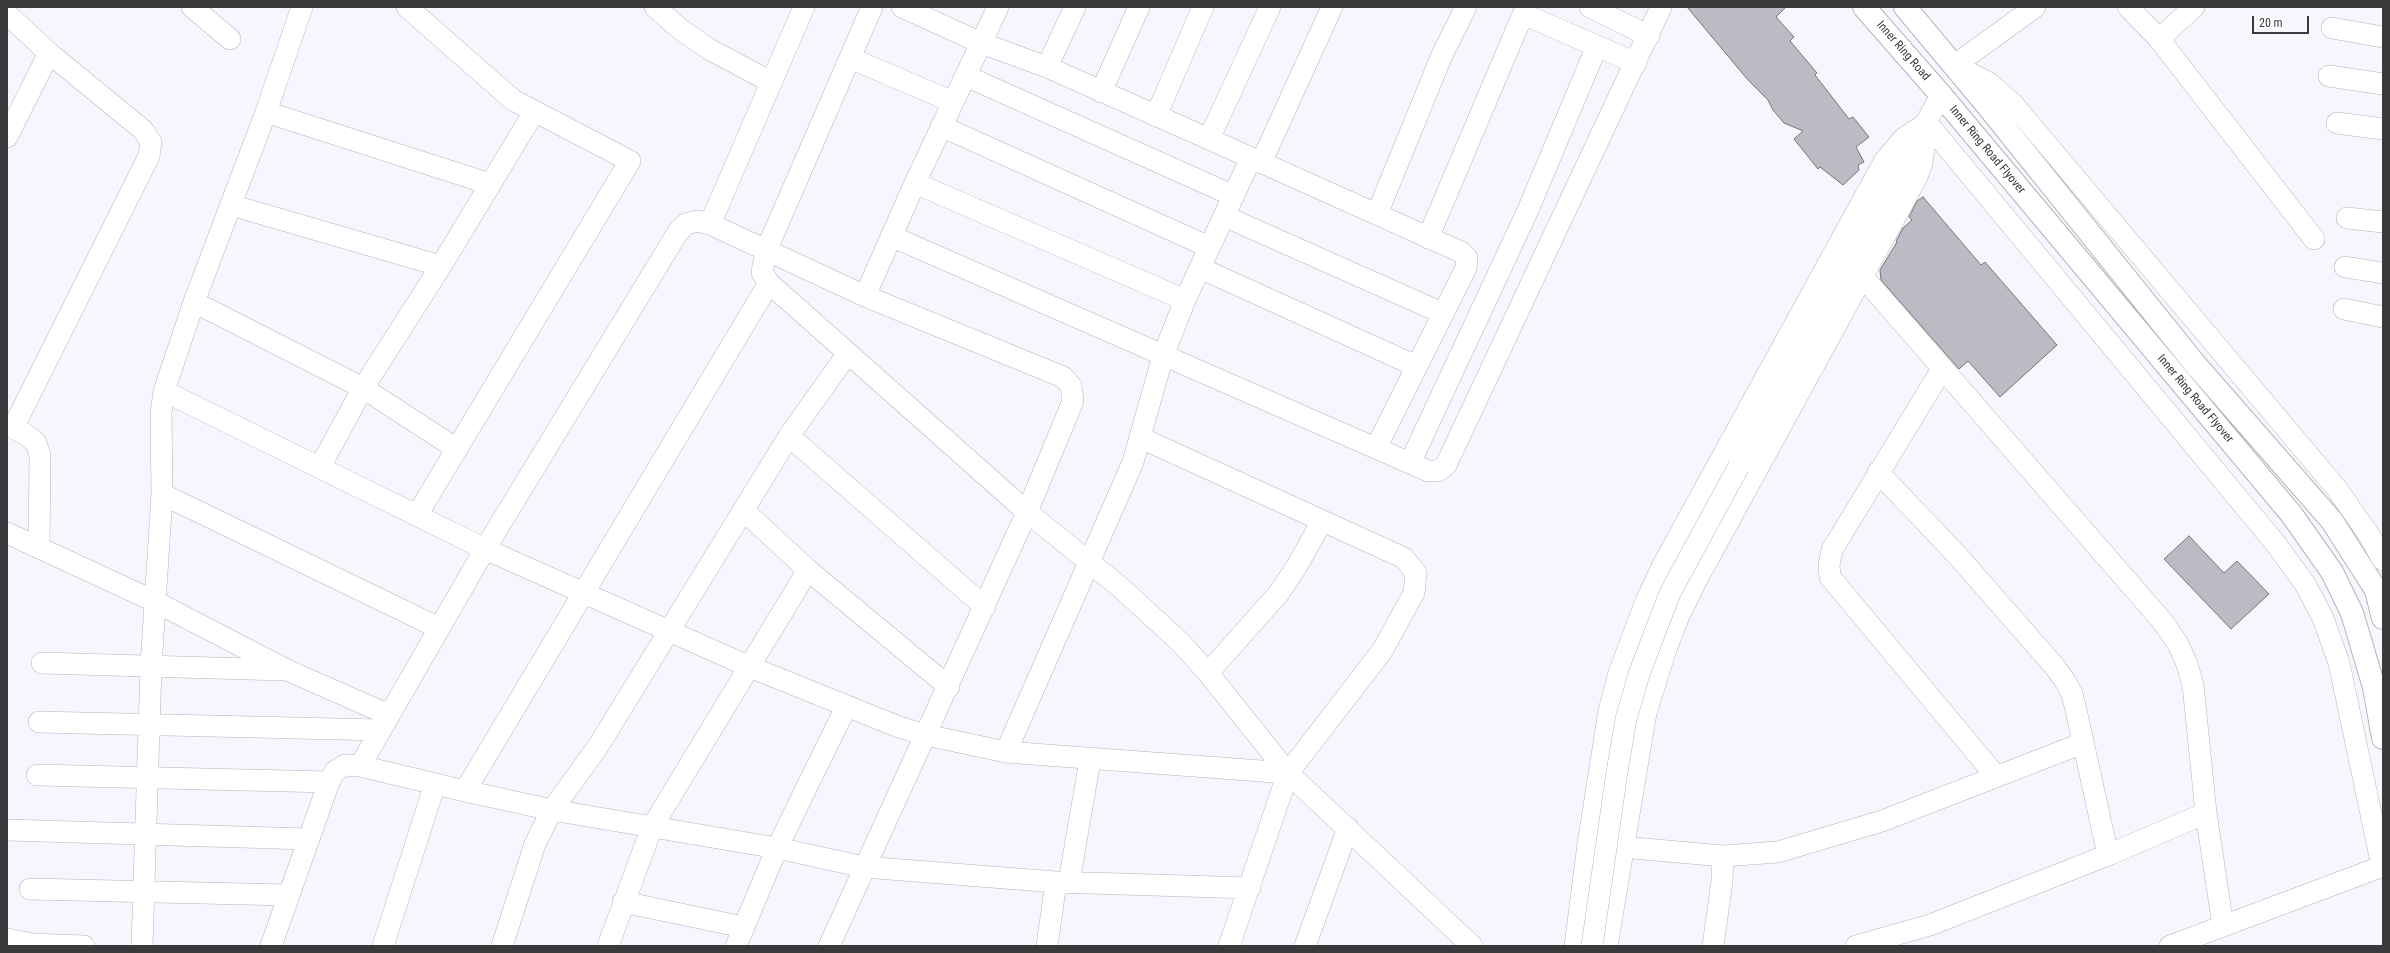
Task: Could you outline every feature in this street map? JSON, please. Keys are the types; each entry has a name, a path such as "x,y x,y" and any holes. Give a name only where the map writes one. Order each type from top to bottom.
{"highway":[{"name":"Inner Ring Road","path":"1864,7 1941,95"},
{"path":"1905,7 1955,65"},
{"name":"Inner Ring Road Flyover","path":"1955,65 2195,364 2332,521 2376,590 2383,618"},
{"name":"Inner Ring Road Flyover","path":"1941,95 2292,515 2332,572 2352,612 2374,687 2383,738"}],"street":[{"path":"192,7 230,39"},
{"path":"142,946 145,892 151,667 162,494 161,420 164,391 194,302 266,112 302,7"},
{"path":"407,7 513,100 630,161 417,515"},
{"path":"655,7 680,29 709,49 771,82"},
{"path":"710,224 804,7"},
{"path":"872,7 766,251 762,272 769,283 1027,512 1120,587 1180,642 1208,673 1288,773 1472,946"},
{"path":"902,7 982,43 1047,68 1461,252 1467,258 1466,268 1376,448"},
{"path":"865,296 941,126 998,7"},
{"path":"1047,68 1075,7"},
{"path":"1101,92 1139,7"},
{"path":"1156,116 1203,7"},
{"path":"1208,139 1270,7"},
{"path":"1006,752 1090,564 1133,462 1163,356 1185,300 1234,196 1256,161 1332,7"},
{"path":"1377,214 1442,55 1466,7"},
{"path":"1590,7 1649,36"},
{"path":"891,236 1428,471 1438,471 1446,465 1649,36 1661,7"},
{"path":"2035,7 1955,65 1989,83 2013,104 2337,489 2369,535 2383,560"},
{"path":"2128,7 2159,39 2314,239"},
{"path":"2159,39 2194,7"},
{"path":"7,14 49,53 143,130 151,142 149,156 10,426 36,443 40,455 39,548"},
{"path":"1428,238 1523,14 1636,63"},
{"path":"2332,28 2383,36"},
{"path":"1410,463 1528,210 1597,46"},
{"path":"7,137 49,53"},
{"path":"850,58 953,102"},
{"path":"966,76 1234,196"},
{"path":"2328,76 2383,84"},
{"path":"1592,946 1616,772 1626,719 1639,674 1670,594 1941,95"},
{"path":"266,112 490,184"},
{"path":"320,467 363,388 441,266 534,112"},
{"path":"1607,946 1646,713 1659,668 1679,616 1918,177 1922,163 1927,123"},
{"path":"1575,946 1588,844 1609,711 1619,673 1646,601 1664,563 1885,160 1904,138 1927,123"},
{"path":"1927,123 2276,544 2305,584 2323,618 2339,663 2382,866 2170,946"},
{"path":"2337,123 2383,129"},
{"path":"941,126 1209,247"},
{"path":"915,183 1185,300"},
{"path":"231,205 441,266"},
{"path":"1224,216 1442,314"},
{"path":"2347,218 2383,222"},
{"path":"360,766 485,549 678,232 686,224 698,221 710,224 865,296 1063,377 1071,386 1073,401 1027,512 949,687 864,867 829,946"},
{"path":"2345,267 2383,273"},
{"path":"1200,268 1416,366"},
{"path":"1863,277 2163,622 2178,644 2187,664 2193,685 2206,813 2223,926"},
{"path":"464,791 584,594 769,283"},
{"path":"194,302 363,388 456,449"},
{"path":"2344,309 2383,317"},
{"path":"502,946 536,844 552,810 597,748 667,631 788,436 848,353"},
{"path":"1942,369 1832,550 1829,565 1830,577 1995,775"},
{"path":"164,391 485,549 584,594 750,667 846,707 926,735 1006,752 1090,760 1288,773"},
{"path":"788,436 985,607"},
{"path":"1141,438 1404,558 1416,573 1414,592 1382,651 1288,773 1229,946"},
{"path":"1878,472 1957,555 2055,667 2072,694 2108,855"},
{"path":"162,494 439,628"},
{"path":"743,510 808,570 949,687"},
{"path":"1208,673 1279,593 1297,566 1322,521"},
{"path":"7,533 154,601 385,723"},
{"path":"608,946 652,827 808,570"},
{"path":"42,663 287,670"},
{"path":"623,902 739,937 777,848 846,707"},
{"path":"38,722 149,725 385,723"},
{"path":"1588,844 1722,856 1778,852 1882,821 1995,775 2083,743"},
{"path":"1047,946 1090,760"},
{"path":"271,946 329,782 335,771 345,765 360,766 552,810 777,848 864,867 1062,882 1250,888"},
{"path":"37,775 147,779 329,782"},
{"path":"383,946 435,784"},
{"path":"1856,946 1930,924 2108,855 2206,813"},
{"path":"1305,946 1348,828"},
{"path":"7,830 146,836 308,839"},
{"path":"1713,946 1722,881 1722,856"},
{"path":"30,889 288,895"},
{"path":"7,939 32,944 84,946"}],"building":[{"path":"1687,7 1786,7 1776,17 1794,37 1790,41 1817,73 1815,75 1849,119 1853,117 1869,137 1856,147 1864,162 1858,165 1859,170 1843,185 1820,167 1818,169 1794,139 1803,131 1784,123 1773,110 1768,100 1748,80"},
{"path":"1923,197 1981,265 1985,262 2057,345 2000,397 1968,361 1959,369 1881,280 1880,270 1897,242 1896,241 1903,228 1912,220 1909,217 1917,201"},
{"path":"2189,536 2224,573 2237,561 2269,594 2231,629 2164,559"}]}
